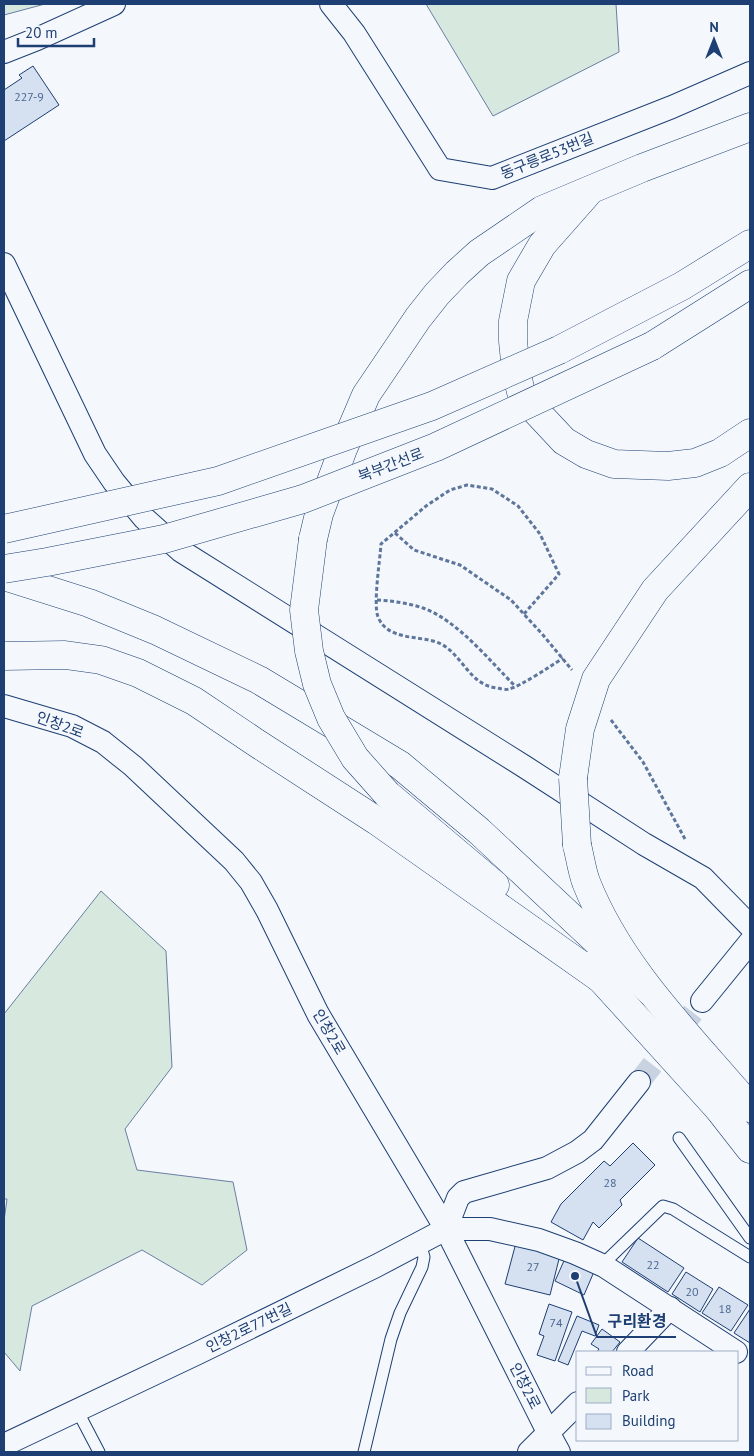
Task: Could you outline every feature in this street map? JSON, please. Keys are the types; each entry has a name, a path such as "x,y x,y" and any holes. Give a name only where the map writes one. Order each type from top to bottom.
{"main road":[{"path":"735,1102 601,979 466,860 387,794 355,758 331,718 317,684 309,651 304,610 313,539 319,514 343,448 366,395 418,318 437,294 479,253 542,210 642,168 750,127"},
{"path":"591,189 542,245 521,282 513,321 516,371 521,392 564,441 586,454 614,464 668,466 695,463 720,453 750,433"},
{"path":"4,530 218,481 432,406 559,350 682,286 750,244"},
{"name":"북부간선로","path":"4,569 164,539 302,499 436,447 652,346 750,284"},
{"path":"750,487 654,590 596,680 580,729 573,778 577,845 586,881 615,939 650,991 735,1102 750,1149"},
{"path":"4,576 89,603 155,630 259,680 400,765 479,831 650,991"},
{"path":"4,656 65,655 101,660 138,673 194,701 377,821 601,979"}],"street":[{"path":"4,52 114,4"},
{"name":"동구릉로53번길","path":"331,4 354,33 440,169 492,178 750,73"},
{"path":"4,264 95,454 114,482 144,518 181,551 644,844 703,878 750,926"},
{"name":"인창2로","path":"4,706 72,726 103,742 132,766 234,861 251,882 268,910 318,1014 446,1230 559,1452"},
{"path":"702,1001 750,942"},
{"path":"638,1082 593,1140 577,1152 547,1168 464,1192 458,1198 446,1230 490,1229 539,1240 575,1252 602,1265 734,1351"},
{"name":"인창2로77번길","path":"4,1445 224,1340 446,1230"},
{"path":"629,1351 670,1308"},
{"path":"739,1354 750,1362"},
{"path":"529,1452 576,1405"}],"lane":[{"path":"679,1138 750,1238"},
{"path":"602,1265 663,1206 673,1209 750,1257"},
{"path":"364,1452 391,1339 400,1313 422,1267 424,1257 420,1243"},
{"path":"77,1410 99,1452"}],"path":[{"path":"524,614 559,574 540,534 518,506 492,489 467,486 450,490 426,506 381,544 377,600 378,616 386,629 400,635 438,643 456,655 474,680 492,688 509,689 563,658"},
{"path":"395,533 414,550 460,565 511,600 577,676"},
{"path":"377,600 400,602 425,609 447,622 515,686"},
{"path":"612,720 643,762 685,839 703,878"}],"green space":[{"path":"4,4 45,4 4,15"},
{"path":"426,4 616,4 619,52 493,116"},
{"path":"101,891 166,951 172,1067 125,1129 137,1170 233,1182 247,1250 202,1285 142,1250 32,1306 20,1371 4,1352 4,1221 7,1199 4,1199 4,1014"}],"building":[{"path":"33,66 59,105 4,141 4,90 22,78 19,75"},
{"path":"633,1143 655,1165 620,1200 622,1205 599,1228 593,1222 583,1240 551,1222 561,1204 604,1161 610,1166"},
{"path":"638,1238 684,1268 668,1292 622,1262"},
{"path":"517,1239 561,1251 550,1295 505,1284"},
{"path":"567,1254 596,1267 584,1295 555,1281"},
{"path":"686,1272 713,1289 700,1312 672,1294"},
{"path":"719,1287 748,1305 731,1331 702,1313"},
{"path":"549,1304 572,1312 555,1361 537,1355 544,1336 539,1334"},
{"path":"750,1309 750,1343 734,1333"},
{"path":"577,1316 599,1325 595,1336 582,1331 568,1365 558,1361"},
{"path":"602,1329 620,1342 613,1351 598,1351 599,1349 591,1344"}],"tunnel":[{"path":"639,1082 702,1001"}],"place":[{"name":"구리환경","path":"575,1276"}]}
